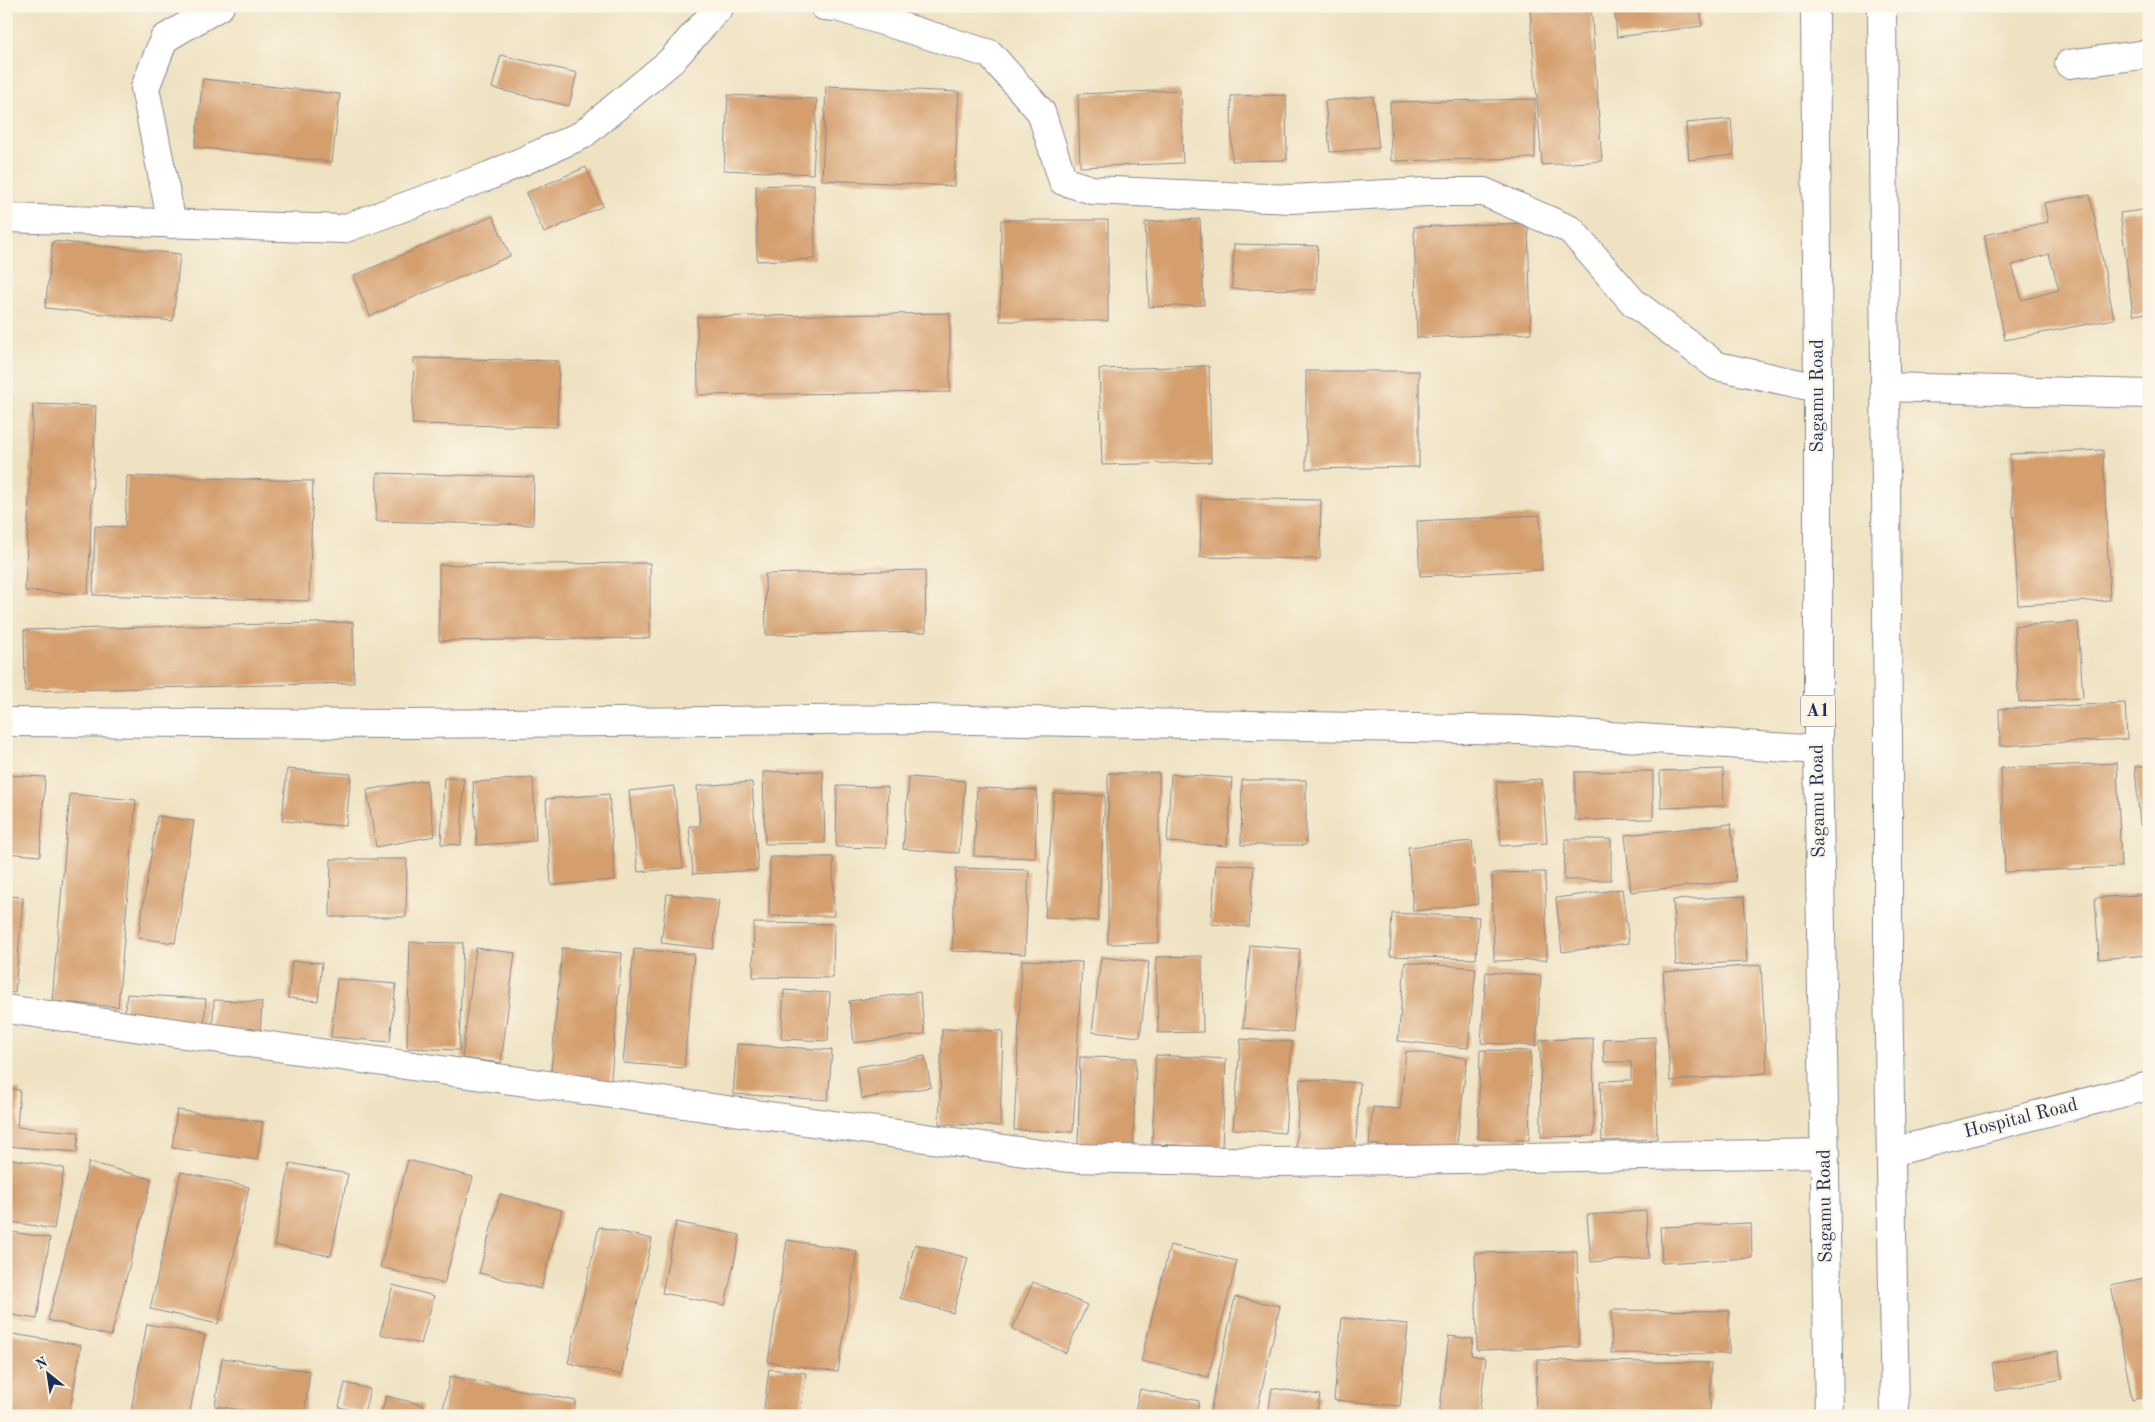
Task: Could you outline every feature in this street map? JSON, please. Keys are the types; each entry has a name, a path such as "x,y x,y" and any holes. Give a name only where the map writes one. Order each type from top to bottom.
{"main road":[{"path":"172,224 145,88 164,39 220,6"},
{"path":"6,218 343,229 490,176 582,135 671,61 720,6"},
{"path":"824,6 837,7 990,54 1041,112 1063,181 1092,190 1291,199 1427,192 1484,192 1571,230 1633,302 1717,366 1818,388"},
{"name":"Sagamu Road","path":"1815,6 1818,750 1829,1416"},
{"path":"1882,6 1888,976 1896,1416"},
{"path":"2069,64 2149,54"},
{"path":"1884,387 2149,394"},
{"path":"6,722 418,724 940,720 1521,730 1818,750"},
{"path":"6,1009 1068,1158 1277,1162 1826,1154"},
{"name":"Hospital Road","path":"1892,1152 2149,1086"}],"building":[{"path":"1591,6 1602,161 1542,165 1530,10"},
{"path":"1614,6 1700,6 1702,26 1617,37"},
{"path":"501,55 577,73 569,106 492,88"},
{"path":"203,79 340,94 332,162 195,147"},
{"path":"826,86 959,92 954,186 822,180"},
{"path":"1180,90 1183,163 1080,167 1078,94"},
{"path":"728,95 817,99 813,174 724,170"},
{"path":"1286,95 1287,160 1232,161 1231,96"},
{"path":"1373,96 1379,148 1330,152 1325,101"},
{"path":"1535,99 1535,158 1391,161 1390,102"},
{"path":"1731,119 1734,155 1689,160 1686,123"},
{"path":"586,167 603,206 544,233 526,193"},
{"path":"814,184 815,259 757,261 756,186"},
{"path":"2090,195 2114,319 2005,340 1984,235 2048,222 2044,203","holes":["2049,254 2059,290 2022,300 2012,265"]},
{"path":"2149,209 2149,313 2133,315 2120,213"},
{"path":"493,216 510,256 370,316 353,276"},
{"path":"1200,219 1204,305 1149,307 1145,222"},
{"path":"1001,220 1108,220 1108,321 1000,321"},
{"path":"1528,223 1531,333 1417,338 1414,227"},
{"path":"53,241 180,254 173,321 45,308"},
{"path":"1234,244 1318,246 1316,290 1232,289"},
{"path":"950,313 950,392 698,395 697,317"},
{"path":"414,358 559,361 557,427 412,424"},
{"path":"1209,366 1211,462 1102,465 1099,369"},
{"path":"1306,371 1419,371 1419,467 1306,469"},
{"path":"33,404 96,406 88,594 25,591"},
{"path":"2103,450 2110,600 2018,605 2010,454"},
{"path":"377,473 534,477 533,525 376,521"},
{"path":"127,476 313,481 309,601 93,595 95,526 125,527"},
{"path":"1201,498 1321,500 1320,559 1200,557"},
{"path":"1540,515 1542,570 1420,576 1417,521"},
{"path":"650,563 650,638 439,641 439,565"},
{"path":"925,570 926,632 766,635 765,574"},
{"path":"353,622 354,683 25,691 24,630"},
{"path":"2078,622 2083,698 2019,702 2014,626"},
{"path":"2125,703 2127,739 2000,746 1999,709"},
{"path":"2117,763 2121,867 2005,872 2001,768"},
{"path":"2149,766 2149,824 2140,825 2135,767"},
{"path":"287,769 351,774 346,826 282,821"},
{"path":"1723,769 1724,806 1661,808 1660,771"},
{"path":"823,771 825,843 765,844 763,772"},
{"path":"1653,771 1653,819 1575,820 1575,772"},
{"path":"1108,773 1159,773 1159,943 1108,944"},
{"path":"1171,774 1232,778 1227,846 1167,842"},
{"path":"6,775 45,777 40,856 6,853"},
{"path":"909,777 965,781 959,853 903,849"},
{"path":"444,778 464,779 461,845 441,844"},
{"path":"533,778 536,841 477,845 473,782"},
{"path":"1542,779 1547,843 1501,846 1496,782"},
{"path":"426,780 435,836 376,847 367,790"},
{"path":"1242,780 1306,780 1306,845 1241,845"},
{"path":"752,782 758,870 693,874 689,826 700,826 697,786"},
{"path":"674,786 683,868 638,872 629,791"},
{"path":"837,786 888,787 886,848 836,847"},
{"path":"977,788 1037,790 1035,858 974,856"},
{"path":"1054,793 1105,796 1098,921 1045,917"},
{"path":"70,794 136,800 118,1007 52,1001"},
{"path":"609,794 615,880 551,885 546,799"},
{"path":"157,816 194,821 175,943 138,938"},
{"path":"1731,824 1736,881 1631,892 1625,835"},
{"path":"1565,839 1611,839 1611,880 1564,880"},
{"path":"1472,841 1478,904 1413,911 1408,847"},
{"path":"770,857 833,857 834,916 769,916"},
{"path":"331,859 407,859 406,917 330,917"},
{"path":"1216,864 1254,866 1249,927 1211,924"},
{"path":"956,868 1029,870 1025,954 952,951"},
{"path":"1545,872 1547,960 1494,961 1492,873"},
{"path":"1622,889 1629,943 1562,952 1556,898"},
{"path":"667,894 719,900 713,949 661,943"},
{"path":"2149,894 2149,955 2099,959 2095,898"},
{"path":"6,896 23,897 15,993 6,992"},
{"path":"1744,896 1747,962 1676,965 1673,900"},
{"path":"1392,913 1479,917 1476,959 1390,956"},
{"path":"754,923 834,924 833,978 753,977"},
{"path":"410,942 463,943 459,1050 407,1048"},
{"path":"1250,945 1300,949 1293,1032 1243,1028"},
{"path":"476,948 515,953 501,1063 462,1058"},
{"path":"562,948 622,953 610,1088 550,1082"},
{"path":"634,949 694,954 684,1068 623,1063"},
{"path":"1202,956 1203,1032 1158,1033 1156,957"},
{"path":"1101,957 1149,962 1140,1037 1092,1032"},
{"path":"1022,960 1082,962 1073,1132 1014,1130"},
{"path":"292,961 322,963 318,1001 288,998"},
{"path":"1405,962 1476,968 1468,1048 1398,1041"},
{"path":"1761,965 1767,1073 1670,1081 1663,972"},
{"path":"1486,972 1541,976 1536,1046 1481,1043"},
{"path":"337,979 396,984 390,1042 331,1037"},
{"path":"784,990 830,993 828,1041 781,1039"},
{"path":"920,992 925,1034 854,1043 849,1001"},
{"path":"127,994 206,999 204,1027 124,1020"},
{"path":"214,1000 262,1002 260,1035 212,1034"},
{"path":"942,1029 1003,1031 1000,1126 939,1124"},
{"path":"1655,1037 1657,1139 1602,1141 1600,1081 1631,1080 1631,1062 1604,1062 1603,1039"},
{"path":"1593,1038 1594,1136 1541,1137 1540,1040"},
{"path":"1241,1039 1292,1042 1285,1133 1233,1129"},
{"path":"737,1044 832,1050 828,1100 733,1094"},
{"path":"1480,1050 1531,1051 1529,1140 1478,1139"},
{"path":"1406,1051 1467,1058 1456,1153 1369,1144 1373,1107 1400,1109"},
{"path":"1156,1055 1226,1059 1222,1147 1152,1144"},
{"path":"925,1056 931,1087 862,1099 856,1067"},
{"path":"1080,1057 1136,1058 1133,1147 1078,1147"},
{"path":"1300,1079 1360,1083 1355,1151 1296,1148"},
{"path":"6,1089 20,1090 17,1127 79,1132 77,1152 6,1146"},
{"path":"177,1110 263,1122 257,1160 172,1148"},
{"path":"6,1158 64,1168 54,1229 6,1221"},
{"path":"408,1160 473,1177 444,1284 380,1267"},
{"path":"89,1162 152,1179 111,1336 48,1320"},
{"path":"290,1163 348,1174 331,1256 274,1245"},
{"path":"181,1172 249,1187 218,1324 150,1309"},
{"path":"500,1194 562,1210 541,1289 479,1273"},
{"path":"1646,1211 1649,1258 1591,1262 1587,1215"},
{"path":"676,1222 740,1235 725,1305 662,1293"},
{"path":"1751,1223 1752,1258 1662,1263 1660,1227"},
{"path":"599,1227 652,1239 621,1375 568,1363"},
{"path":"6,1231 50,1238 37,1319 6,1314"},
{"path":"787,1240 857,1251 838,1372 768,1362"},
{"path":"915,1244 968,1258 953,1313 900,1298"},
{"path":"1170,1245 1237,1261 1208,1377 1141,1361"},
{"path":"1577,1251 1579,1347 1477,1350 1475,1253"},
{"path":"2149,1277 2149,1396 2132,1400 2111,1285"},
{"path":"1033,1282 1087,1305 1066,1353 1012,1329"},
{"path":"393,1285 434,1296 421,1344 380,1334"},
{"path":"1235,1297 1280,1306 1256,1416 1209,1416"},
{"path":"1612,1310 1729,1311 1729,1354 1611,1353"},
{"path":"1342,1318 1408,1324 1400,1406 1334,1400"},
{"path":"147,1324 205,1335 189,1416 130,1416"},
{"path":"6,1333 81,1345 69,1416 6,1416"},
{"path":"1449,1336 1473,1339 1471,1355 1486,1358 1479,1416 1439,1416"},
{"path":"2058,1351 2062,1379 1996,1391 1992,1363"},
{"path":"222,1358 310,1371 304,1416 281,1416 215,1406"},
{"path":"1537,1360 1711,1363 1710,1416 1535,1416"},
{"path":"769,1369 806,1373 800,1416 763,1416"},
{"path":"450,1376 576,1401 573,1416 453,1416 442,1414"},
{"path":"345,1383 370,1389 364,1413 339,1407"},
{"path":"1272,1388 1320,1395 1316,1416 1268,1416"},
{"path":"1140,1389 1199,1401 1196,1416 1134,1416"},
{"path":"386,1396 423,1405 421,1416 381,1416"}]}
